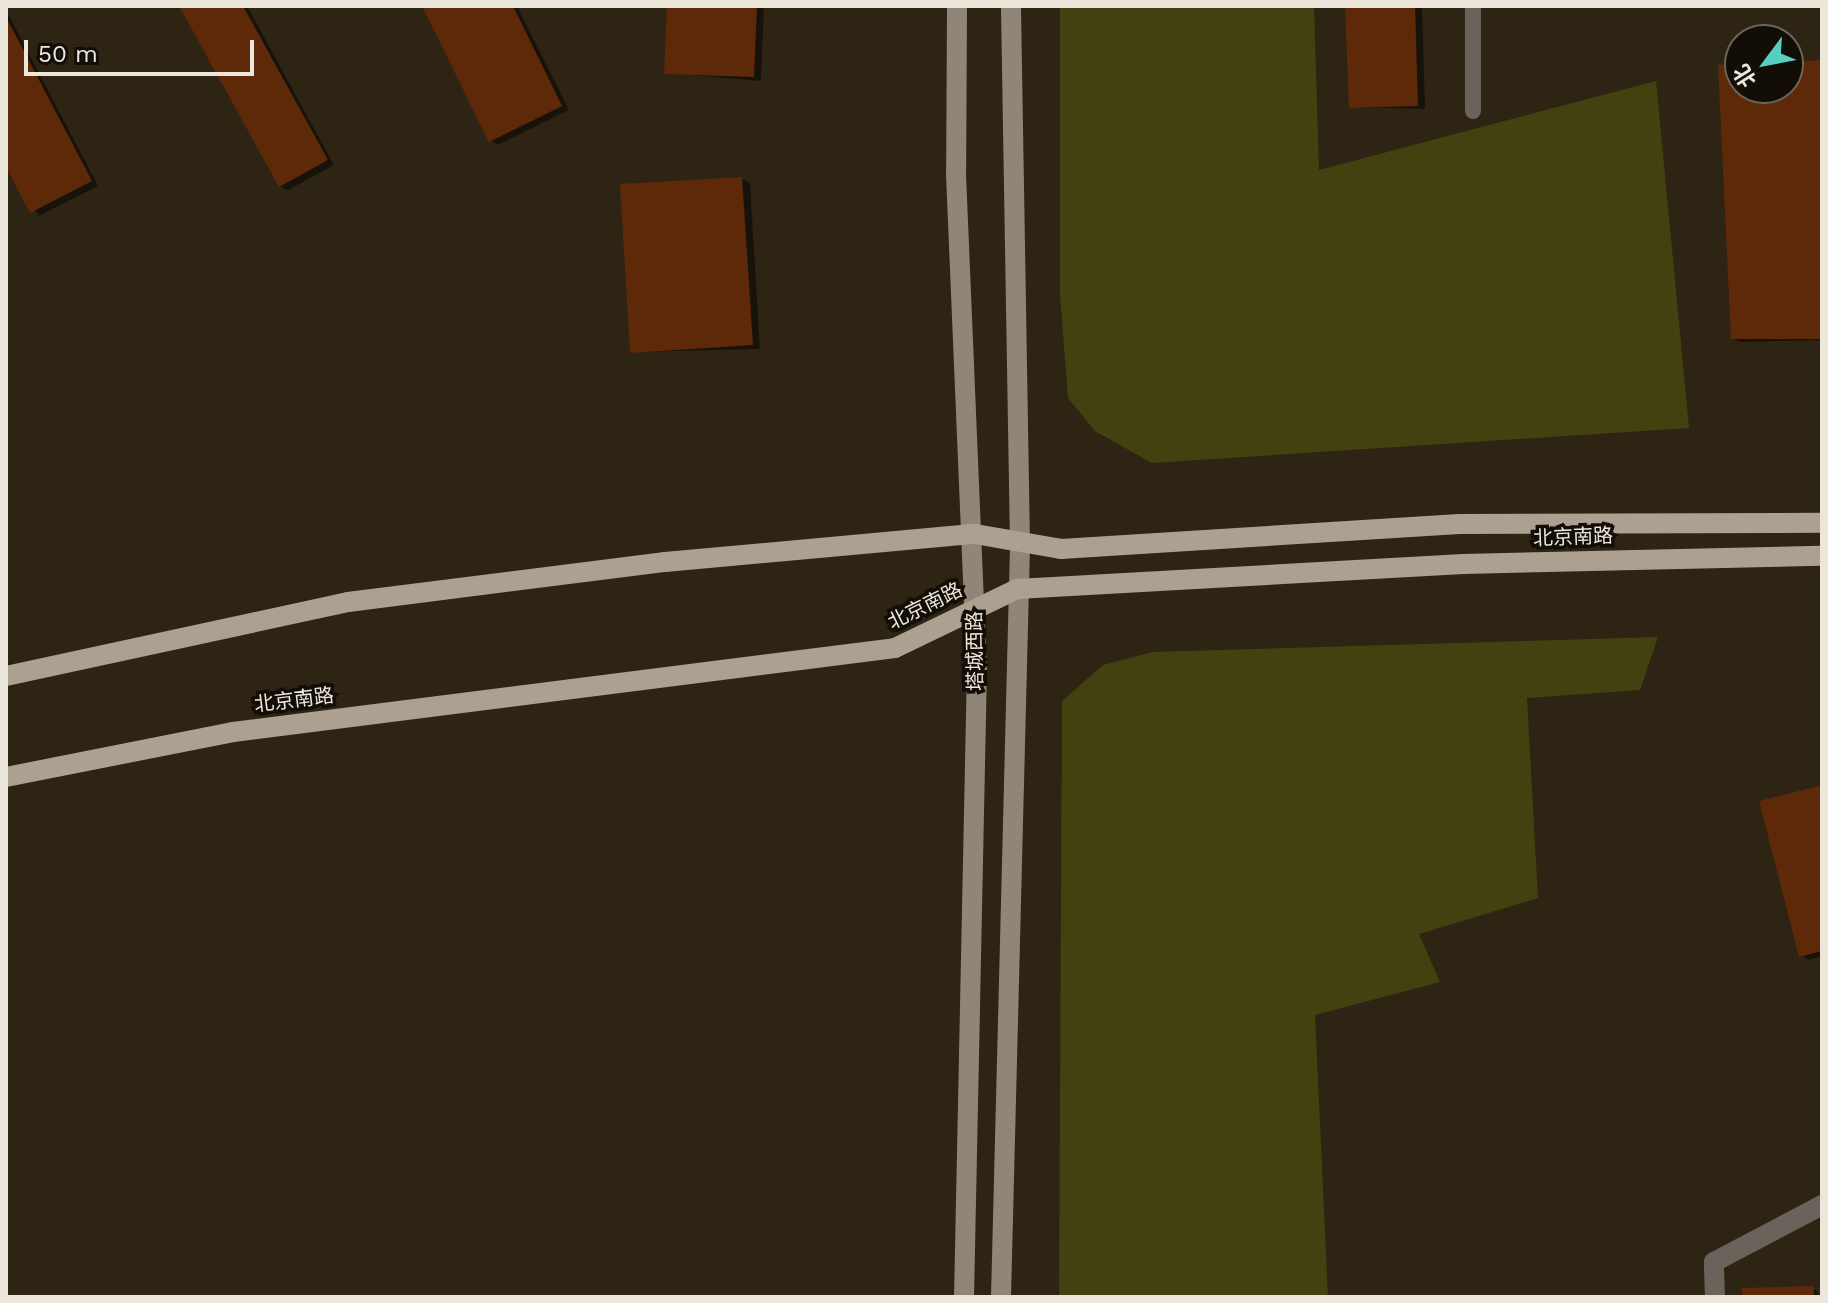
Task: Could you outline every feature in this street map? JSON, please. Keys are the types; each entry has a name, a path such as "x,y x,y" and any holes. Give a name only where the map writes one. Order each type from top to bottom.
{"main road":[{"name":"塔城西路","path":"957,6 956,174 975,534 964,1297"},
{"name":"塔城西路","path":"1001,1297 1020,545 1011,6"},
{"name":"北京南路","path":"6,676 348,602 665,562 975,534 1020,545 1459,524 1822,523"},
{"name":"北京南路","path":"6,777 233,732 895,648 1017,589 1463,564 1822,556"}],"street":[{"path":"1715,1297 1714,1262 1822,1205"}],"lane":[{"path":"1473,6 1473,111"}],"shaded area":[{"path":"1060,6 1314,6 1319,170 1656,81 1689,428 1152,463 1095,431 1068,398 1060,295"},
{"path":"1658,637 1640,690 1527,698 1538,898 1419,934 1440,982 1315,1015 1328,1297 1059,1297 1062,701 1103,665 1153,652"}],"building":[{"path":"179,6 243,6 328,160 279,187"},
{"path":"422,6 513,6 562,106 489,142"},
{"path":"667,6 757,6 754,77 664,74"},
{"path":"1345,6 1415,6 1418,106 1349,108"},
{"path":"6,17 92,181 30,213 6,167"},
{"path":"1822,60 1822,339 1731,339 1718,65 1724,65 1724,104 1804,104 1804,61"},
{"path":"742,177 753,345 630,353 620,184"},
{"path":"1822,785 1822,951 1799,957 1759,801"},
{"path":"1814,1286 1814,1297 1742,1297 1742,1288"}]}
